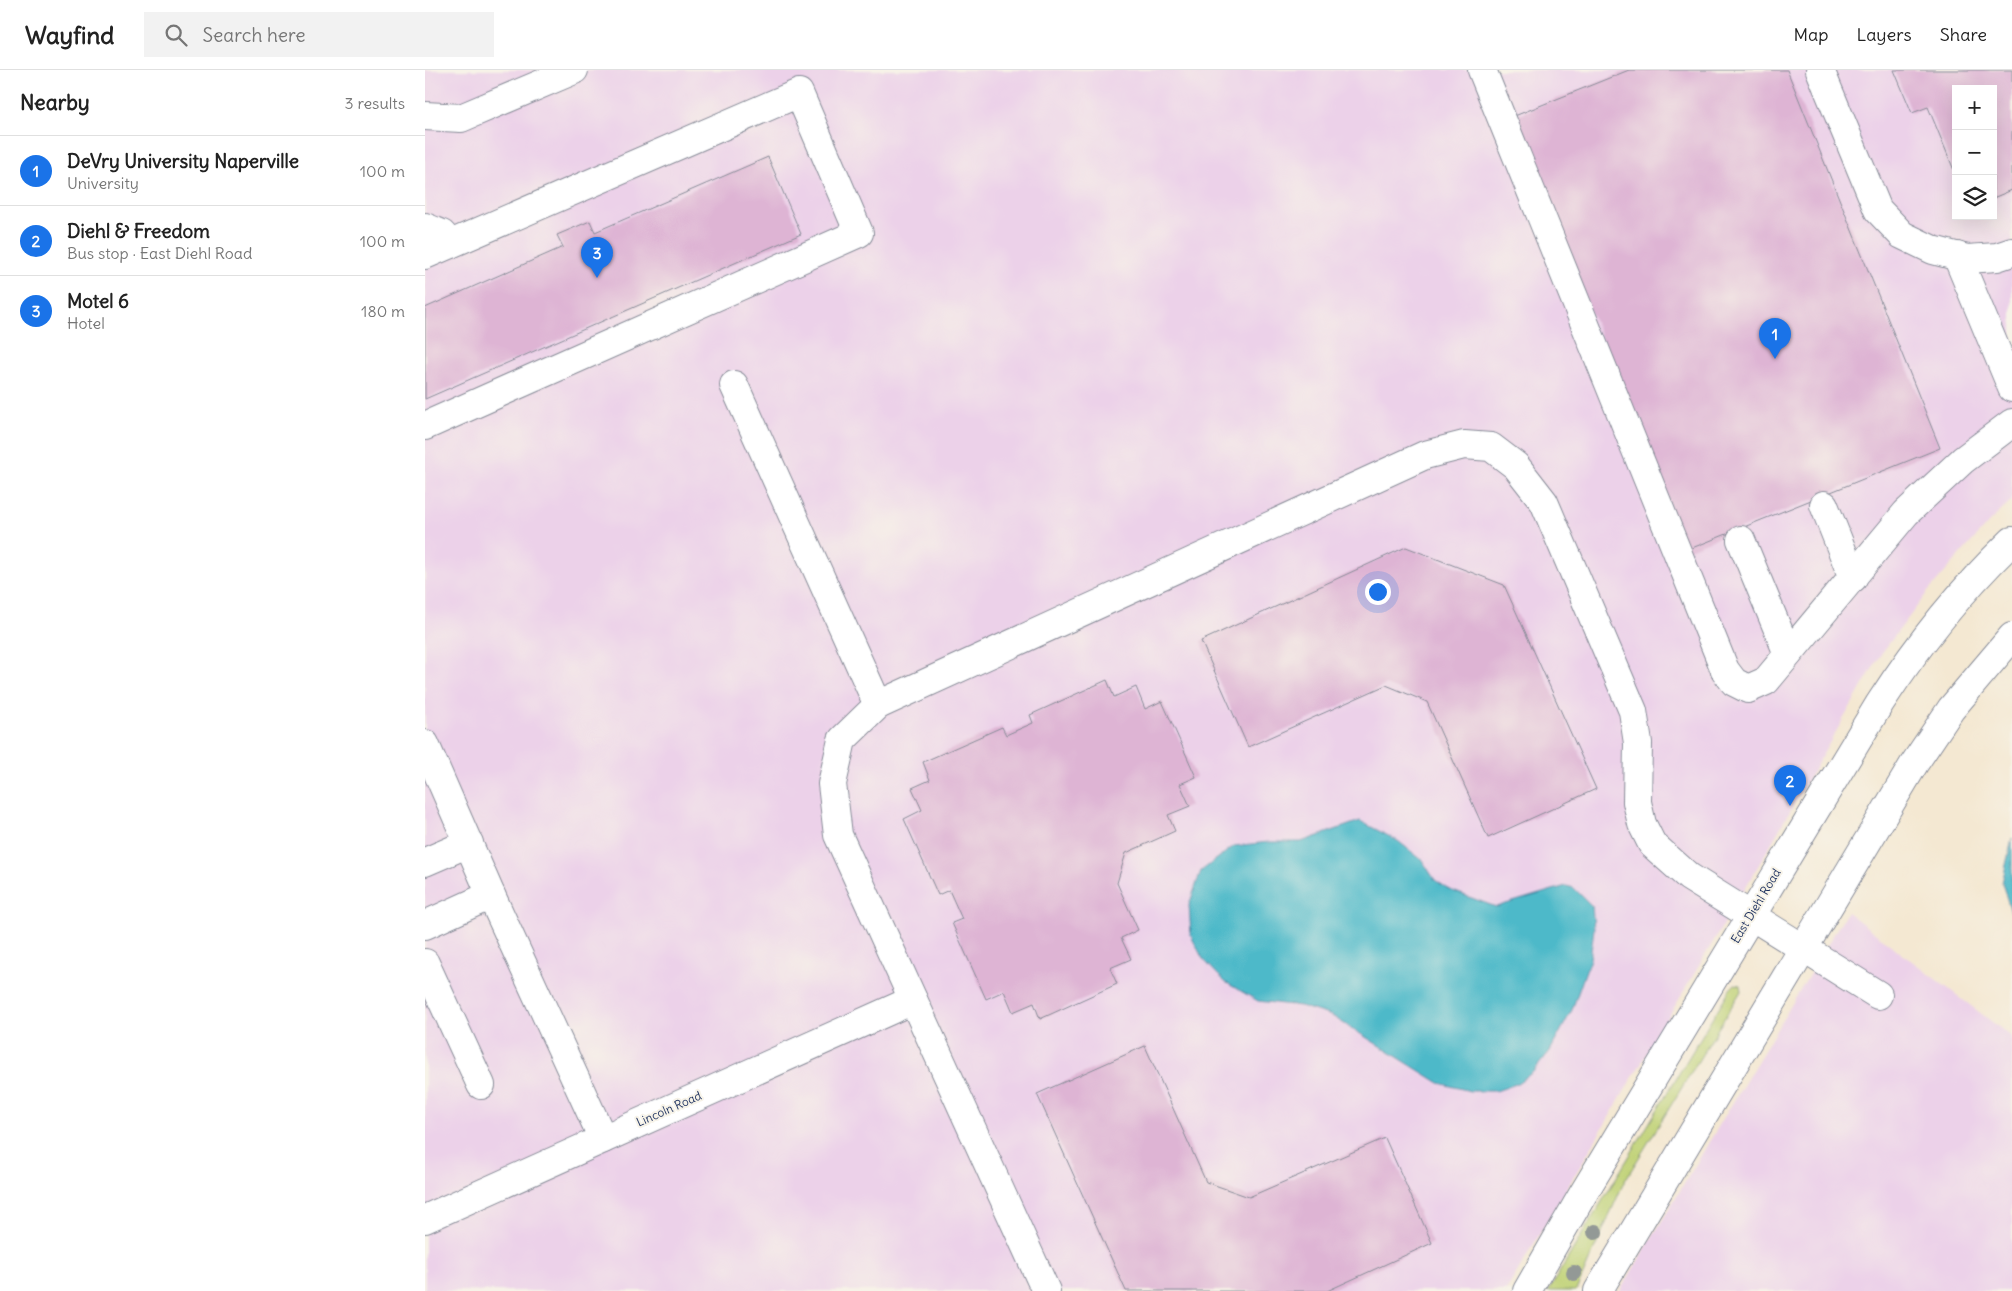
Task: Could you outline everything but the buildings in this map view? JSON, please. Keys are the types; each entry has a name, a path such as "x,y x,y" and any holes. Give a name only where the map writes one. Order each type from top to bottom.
{"street":[{"path":"425,116 461,118 574,70"},
{"path":"1482,70 1725,670 1734,682 1749,689 1766,681 1906,513 1963,460 2012,423"},
{"path":"1820,70 1878,210 1902,235 1933,250 1967,259 1997,257 2012,252"},
{"path":"425,255 799,93 859,233 425,426"},
{"path":"425,227 441,234 450,244"},
{"path":"1957,256 2012,388"},
{"path":"734,385 878,705"},
{"path":"1046,1291 838,835 832,784 842,740 878,705 1425,455 1464,445 1491,447 1516,466 1544,502 1633,712 1638,743 1637,802 1642,824 1652,844 1689,877 1878,995"},
{"path":"1824,505 1853,578"},
{"path":"1741,540 1788,654"},
{"name":"East Diehl Road","path":"1527,1291 1750,915 1905,665 1948,608 2012,541"},
{"path":"1598,1291 1914,764 1951,709 2012,637"},
{"path":"425,744 491,895 603,1139"},
{"path":"425,862 469,842"},
{"path":"425,925 491,895"},
{"path":"425,963 481,1085"},
{"name":"Lincoln Road","path":"425,1219 913,1000"}],"shaded area":[{"path":"425,70 2012,70 2012,501 1989,522 1927,593 1881,654 1761,861 1506,1291 425,1291"},
{"path":"1847,912 2012,1037 2012,1291 1620,1291"}],"green space":[{"path":"1735,984 1740,985 1741,991 1624,1182 1576,1291 1548,1291 1730,989"}],"water":[{"path":"1360,821 1398,841 1422,860 1435,880 1450,890 1496,907 1566,886 1574,888 1592,906 1594,929 1590,959 1572,1010 1550,1051 1533,1072 1516,1084 1496,1091 1470,1091 1439,1083 1332,1016 1300,1006 1258,1001 1225,982 1203,959 1191,936 1189,905 1201,871 1234,846 1269,842 1301,842"},
{"path":"2012,838 2012,915 2002,883"}],"place":[{"name":"Motel 6","path":"597,278"},
{"name":"DeVry University Naperville","path":"1775,359"},
{"name":"Diehl & Freedom","path":"1790,806"}]}
